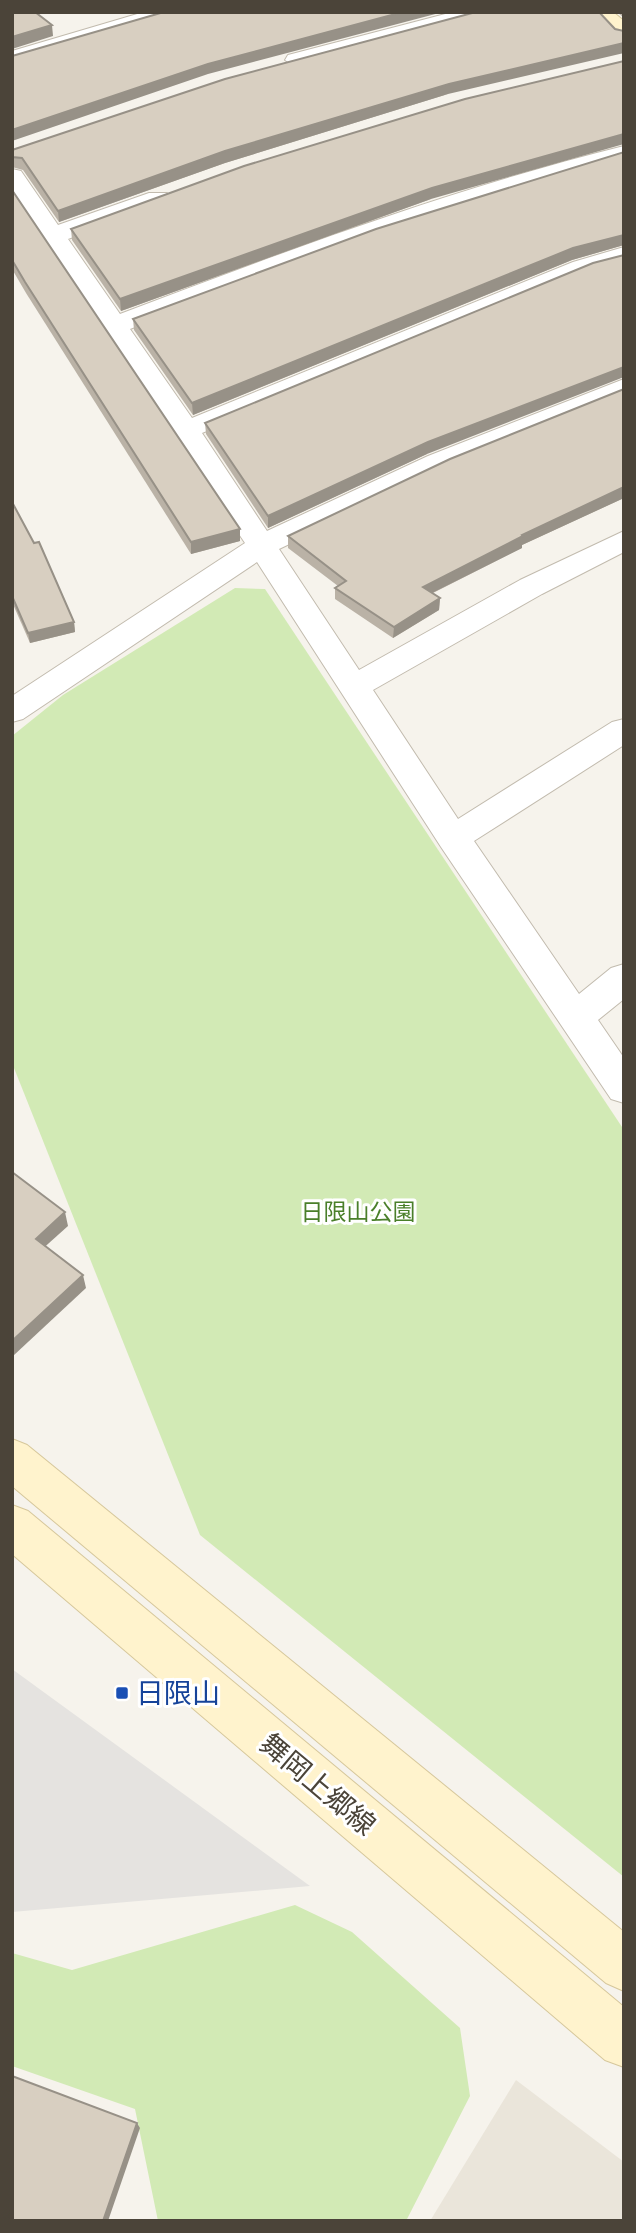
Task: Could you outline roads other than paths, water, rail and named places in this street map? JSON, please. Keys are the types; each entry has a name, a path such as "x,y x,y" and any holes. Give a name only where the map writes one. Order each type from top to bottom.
{"street":[{"path":"12,58 168,12"},
{"path":"269,67 480,12"},
{"path":"600,12 624,33"},
{"path":"113,326 316,248 494,188 624,153"},
{"path":"12,176 186,430 259,547 624,1088"},
{"path":"52,236 183,189"},
{"path":"186,430 582,267 624,255"},
{"path":"12,711 259,547 438,462 624,387"},
{"path":"355,686 531,587 624,540"},
{"path":"453,838 624,730"},
{"path":"576,1017 624,978"},
{"path":"12,1459 624,1965"},
{"name":"舞岡上郷線","path":"12,1526 624,2041"}],"place":[{"name":"日限山","path":"122,1693"}],"park label":[{"name":"日限山公園","path":"358,1212"}]}
